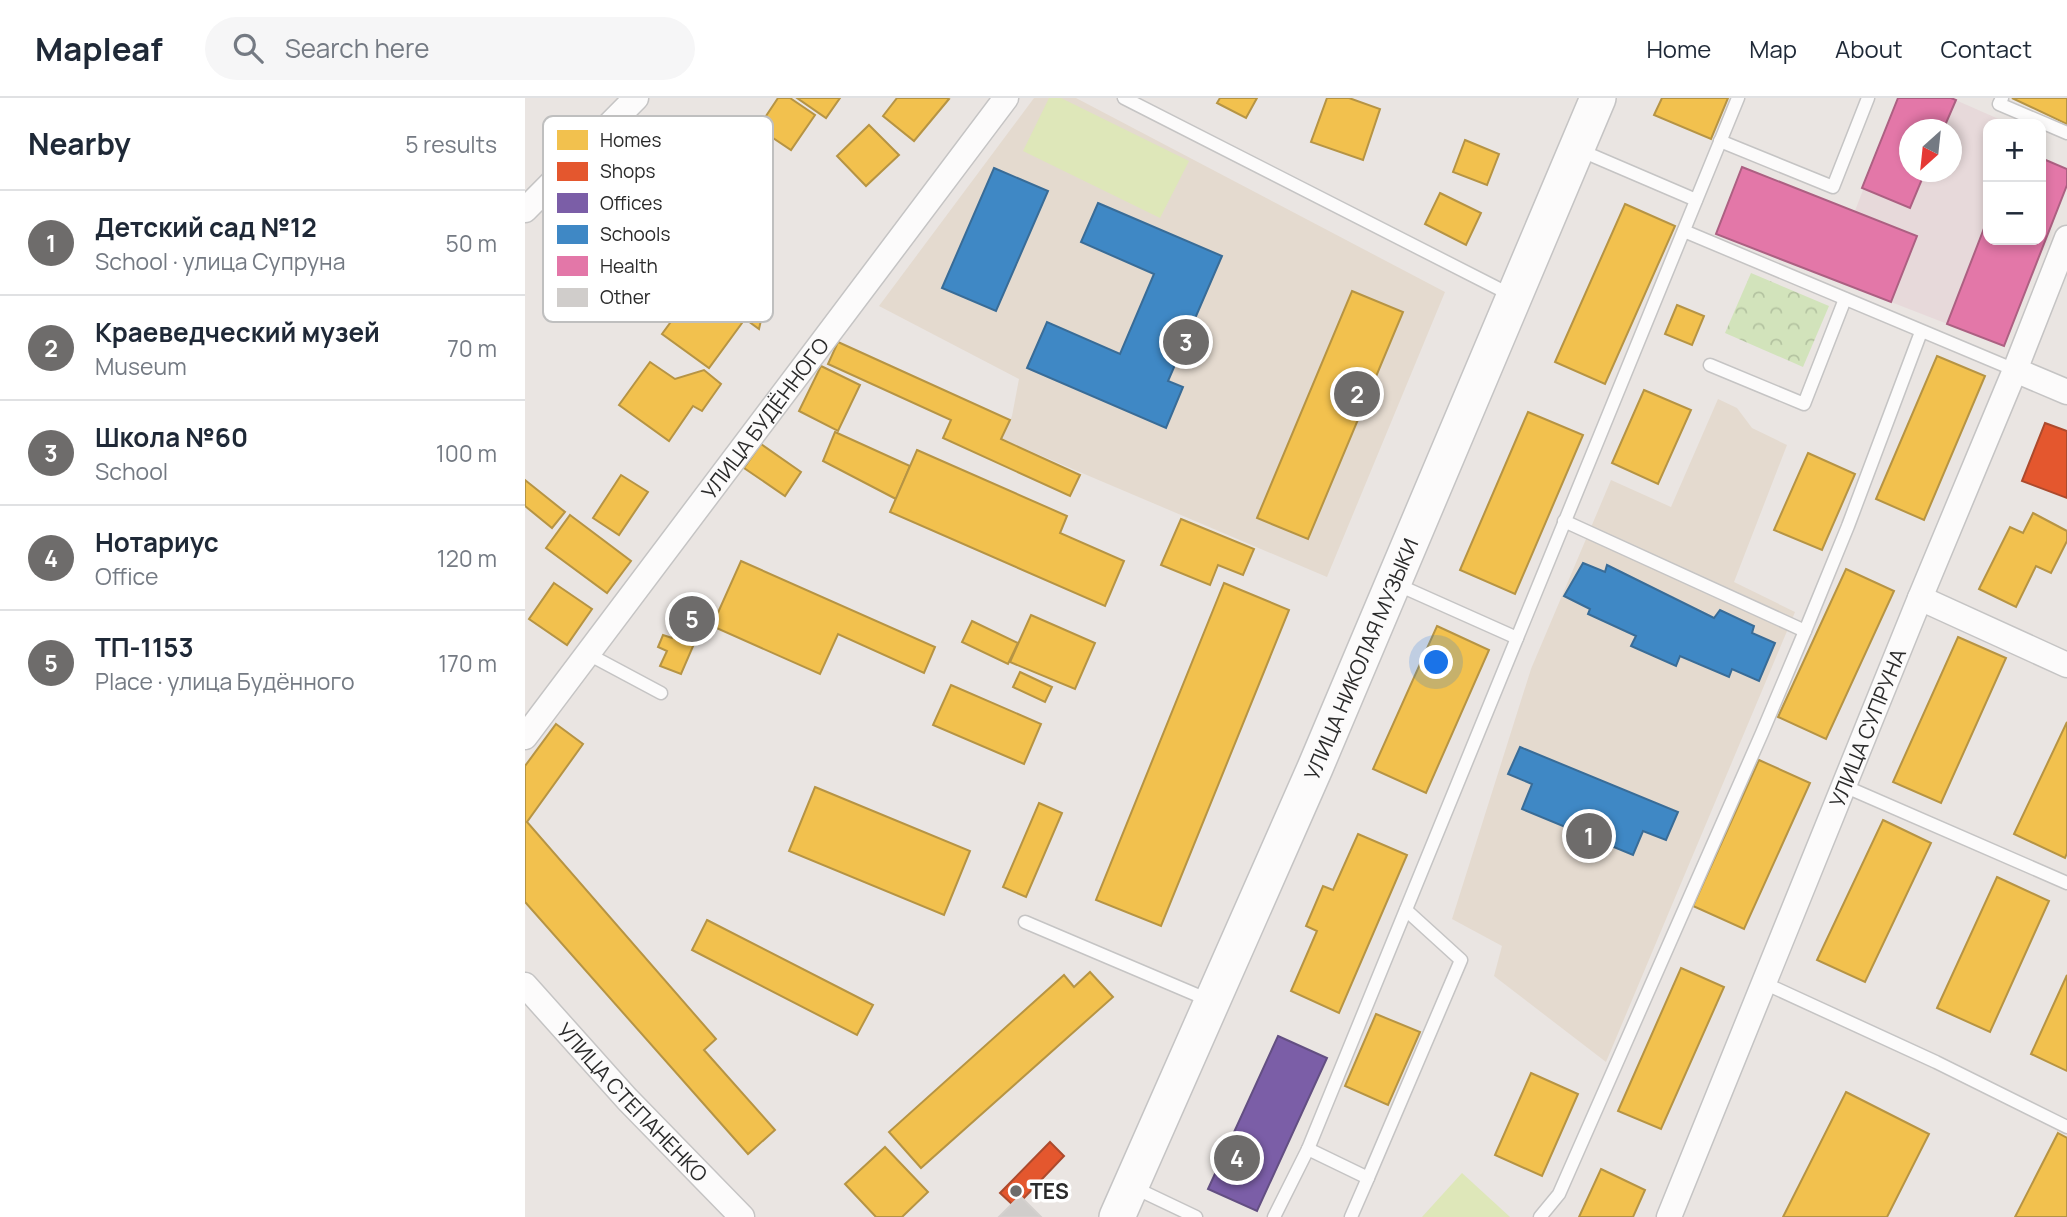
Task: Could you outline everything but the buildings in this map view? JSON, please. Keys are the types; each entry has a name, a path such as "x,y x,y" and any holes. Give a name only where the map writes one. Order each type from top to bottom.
{"main road":[{"name":"УЛИЦА НИКОЛАЯ МУЗЫКИ","path":"1124,1201 1315,768 1598,98"}],"street":[{"path":"618,116 636,98"},
{"name":"УЛИЦА БУДЁННОГО","path":"525,737 1006,98"},
{"path":"525,210 543,192"},
{"name":"УЛИЦА СУПРУНА","path":"1669,1217 2067,238"},
{"path":"2015,370 2067,392"},
{"path":"1920,598 2067,666"},
{"name":"УЛИЦА СТЕПАНЕНКО","path":"525,985 627,1099 742,1217"}],"lane":[{"path":"1124,98 1513,296"},
{"path":"1274,1217 1308,1149 1738,98"},
{"path":"1720,141 1833,187 1868,98"},
{"path":"2002,98 1999,104 2067,133"},
{"path":"1576,149 1696,200"},
{"path":"1684,231 2015,370"},
{"path":"1710,365 1804,404 1845,299"},
{"path":"1540,1217 1559,1195 1762,733 1848,526 1921,332"},
{"path":"1565,521 1805,631"},
{"path":"1393,582 1517,638"},
{"path":"588,654 661,692"},
{"path":"1844,786 2067,883"},
{"path":"1351,1217 1461,960 1406,910"},
{"path":"1025,922 1211,1002"},
{"path":"1764,983 1936,1062 2067,1127"},
{"path":"1308,1149 1368,1178"},
{"path":"1124,1201 1196,1217"}],"shaded area":[{"path":"1034,98 1076,98 1445,292 1327,577 1002,439 1012,416 1019,379 879,306"},
{"path":"1898,98 1951,98 1999,119 1983,119 1983,245 2044,245 2004,346 1891,302 1917,236 1855,211"},
{"path":"2046,160 2067,169 2067,185 2046,239"},
{"path":"1718,399 1737,408 1752,428 1787,445 1734,582 1795,612 1606,1062 1494,976 1502,946 1452,919 1531,669 1611,480 1671,507"}],"green space":[{"path":"1049,98 1061,98 1189,161 1160,218 1023,151"},
{"path":"1751,273 1829,306 1803,367 1725,333"},
{"path":"1462,1173 1510,1217 1422,1217"}],"place":[{"name":"Школа №60","path":"1186,342"},
{"name":"Краеведческий музей","path":"1357,394"},
{"name":"ТП-1153","path":"692,619"},
{"name":"Детский сад №12","path":"1589,836"},
{"name":"Нотариус","path":"1237,1158"},
{"name":"TES","path":"1016,1191"}]}
